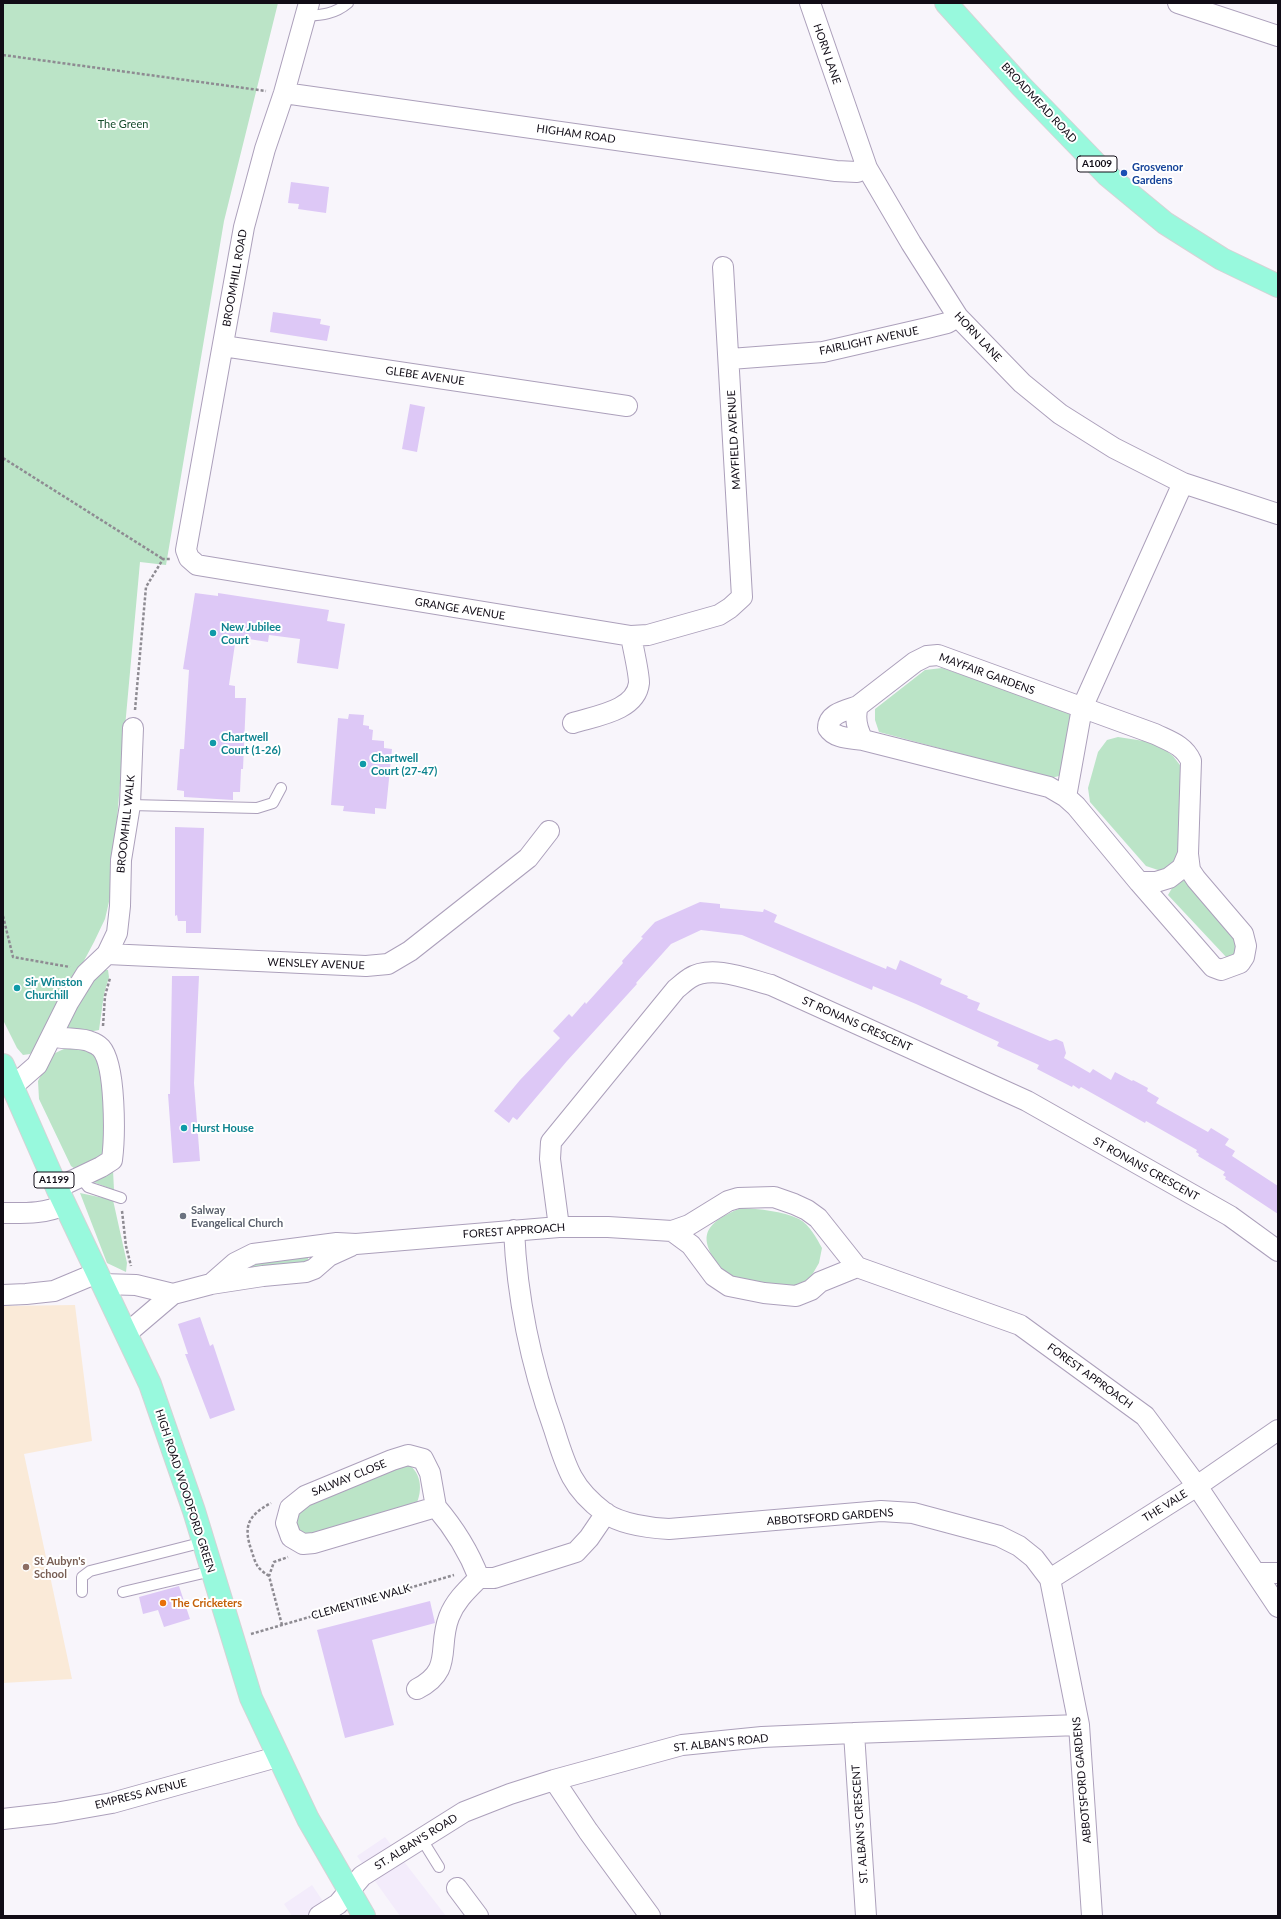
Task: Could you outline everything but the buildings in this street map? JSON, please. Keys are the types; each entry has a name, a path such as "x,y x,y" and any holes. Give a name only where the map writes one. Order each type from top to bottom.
{"main road":[{"name":"BROADMEAD ROAD","path":"946,3 1027,92 1108,175 1165,223 1222,260 1278,286"},
{"name":"HIGH ROAD WOODFORD GREEN","path":"3,1065 61,1196 150,1384 175,1453 204,1542 243,1674 278,1757 308,1819 364,1916"}],"street":[{"name":"HORN LANE","path":"810,3 867,168 911,243 958,317 1022,383 1060,414 1114,448 1183,483 1278,514"},
{"path":"1178,3 1278,36"},
{"name":"BROOMHILL ROAD","path":"189,558 186,550 244,227 265,149 284,93 307,9"},
{"name":"HIGHAM ROAD","path":"284,93 836,171 857,172 867,168"},
{"name":"MAYFIELD AVENUE","path":"723,267 730,359 742,597 730,608"},
{"name":"FAIRLIGHT AVENUE","path":"730,359 823,352 947,323 958,317"},
{"name":"GLEBE AVENUE","path":"223,346 627,406"},
{"path":"1066,797 1082,708 1183,483"},
{"name":"GRANGE AVENUE","path":"189,558 196,565 631,636 648,635 719,615 730,608"},
{"path":"573,723 623,707 634,697 639,683 631,636"},
{"name":"MAYFAIR GARDENS","path":"938,654 1082,708 1155,734 1178,745 1187,752 1191,761 1188,854 1190,870 1243,934 1246,946 1244,957 1240,963 1221,970 1212,967 1076,806 1066,797 1049,787 863,740 837,736 828,728 831,719 836,715 858,706 915,662 927,656 938,654"},
{"path":"858,706 855,714 859,732 863,740"},
{"name":"BROOMHILL WALK","path":"13,1086 37,1065 68,1003 86,974 111,954 120,906 121,860 130,805 134,728"},
{"name":"WENSLEY AVENUE","path":"111,954 366,966 388,964 410,951 528,858 549,831"},
{"name":"MAYFAIR GARDENS","path":"1139,882 1156,882 1169,878 1182,868 1188,854"},
{"name":"ST RONANS CRESCENT","path":"559,1227 550,1159 551,1142 676,990 691,977 708,971 740,976 771,985 1027,1101 1230,1216 1278,1251"},
{"path":"3,1213 38,1213 49,1211 61,1196 80,1178 101,1168 112,1160 113,1094 107,1060 101,1048 89,1041 60,1039 52,1036"},
{"name":"FOREST APPROACH","path":"211,1284 236,1263 253,1254 337,1243 356,1244 559,1227 608,1227 672,1231 689,1225 728,1201 738,1198 774,1198 801,1207 818,1218 857,1267 1020,1325 1145,1416 1197,1486 1278,1607"},
{"name":"ABBOTSFORD GARDENS","path":"514,1230 524,1322 540,1390 572,1478 606,1513 626,1522 649,1528 669,1529 881,1511 913,1513 999,1536 1019,1546 1034,1558 1050,1579 1079,1725 1092,1916"},
{"path":"672,1231 691,1245 714,1276 728,1286 764,1293 796,1296 811,1290 820,1282 857,1267"},
{"name":"FOREST APPROACH","path":"126,1334 173,1294 211,1284 263,1276 306,1272 314,1269 329,1256 356,1244"},
{"path":"3,1295 39,1293 99,1278"},
{"name":"FOREST APPROACH","path":"99,1278 173,1294"},
{"name":"THE VALE","path":"1050,1579 1197,1486 1278,1430"},
{"name":"SALWAY CLOSE","path":"290,1508 305,1496 392,1460 408,1455 423,1459 430,1473 436,1507 468,1552 477,1573"},
{"path":"290,1508 286,1523 291,1537 304,1544 314,1543 436,1507"},
{"path":"417,1689 433,1679 440,1671 448,1618 460,1596 477,1573 494,1578 576,1552 589,1538 606,1513"},
{"path":"1256,1573 1278,1573"},
{"name":"ST. ALBAN'S ROAD","path":"319,1916 338,1904 362,1876 464,1812 510,1794 554,1780 682,1745 762,1737 1079,1725"},
{"name":"ST. ALBAN'S CRESCENT","path":"854,1733 866,1916"},
{"name":"EMPRESS AVENUE","path":"3,1819 55,1813 112,1802 278,1757"},
{"path":"554,1780 650,1916"},
{"path":"457,1888 478,1916"}],"lane":[{"path":"307,9 323,15 339,10 348,3"},
{"path":"130,805 257,808 273,802 280,788"},
{"path":"80,1178 88,1187 121,1198"},
{"path":"82,1592 82,1577 90,1571 204,1542"},
{"path":"124,1592 212,1571"},
{"path":"421,1838 439,1867"}],"path":[{"path":"3,55 284,93"},
{"path":"3,458 163,560 189,558"},
{"path":"134,728 146,588 163,560"},
{"path":"3,916 13,956 80,969 86,974"},
{"path":"101,1048 105,996 111,954"},
{"path":"121,1198 126,1246 133,1272"},
{"path":"269,1576 258,1569 246,1536 250,1521 260,1509 272,1503 290,1508"},
{"path":"282,1625 269,1576 274,1562 298,1554 304,1544"},
{"name":"CLEMENTINE WALK","path":"246,1636 477,1573"}],"shaded area":[{"name":"St Aubyn's School","path":"75,1305 92,1441 24,1454 72,1679 3,1683 3,1306"},
{"path":"385,1837 446,1916 400,1916 357,1856"},
{"path":"312,1885 333,1916 292,1916 284,1904"}],"green space":[{"name":"The Green","path":"3,3 278,3 224,221 166,565 140,562 111,893 105,919 38,1047 30,1054 23,1055 17,1048 3,1020"},
{"path":"942,668 1063,709 1072,715 1065,764 1059,776 1051,778 879,732 875,720 875,709 925,670"},
{"path":"1118,737 1157,743 1173,756 1186,773 1185,839 1174,866 1161,871 1146,866 1090,802 1088,788 1098,752 1107,740"},
{"path":"1190,880 1240,936 1240,956 1227,958 1168,895 1175,883"},
{"path":"101,969 108,970 109,977 104,994 99,1030 83,1033 68,1033 62,1025"},
{"path":"68,1047 92,1050 102,1062 103,1154 90,1166 78,1171 71,1166 39,1099 38,1081 51,1055"},
{"path":"113,1170 114,1190 88,1180"},
{"path":"80,1193 113,1200 127,1263 126,1272 107,1263"},
{"path":"741,1208 778,1212 799,1219 807,1225 813,1232 822,1248 819,1263 809,1280 791,1289 726,1276 711,1253 707,1244 707,1236 710,1228 716,1221"},
{"path":"307,1256 309,1261 251,1271 246,1268 246,1263"},
{"path":"407,1463 416,1473 420,1484 419,1497 414,1509 306,1537 290,1526 297,1506"}],"place":[{"name":"Grosvenor Gardens","path":"1124,173"},
{"name":"New Jubilee Court","path":"213,633"},
{"name":"Chartwell Court (1-26)","path":"213,743"},
{"name":"Chartwell Court (27-47)","path":"363,764"},
{"name":"Sir Winston Churchill","path":"17,988"},
{"name":"Hurst House","path":"184,1128"},
{"name":"Salway Evangelical Church","path":"183,1216"},
{"name":"St Aubyn's School","path":"26,1567"},
{"name":"The Cricketers","path":"163,1603"}]}
